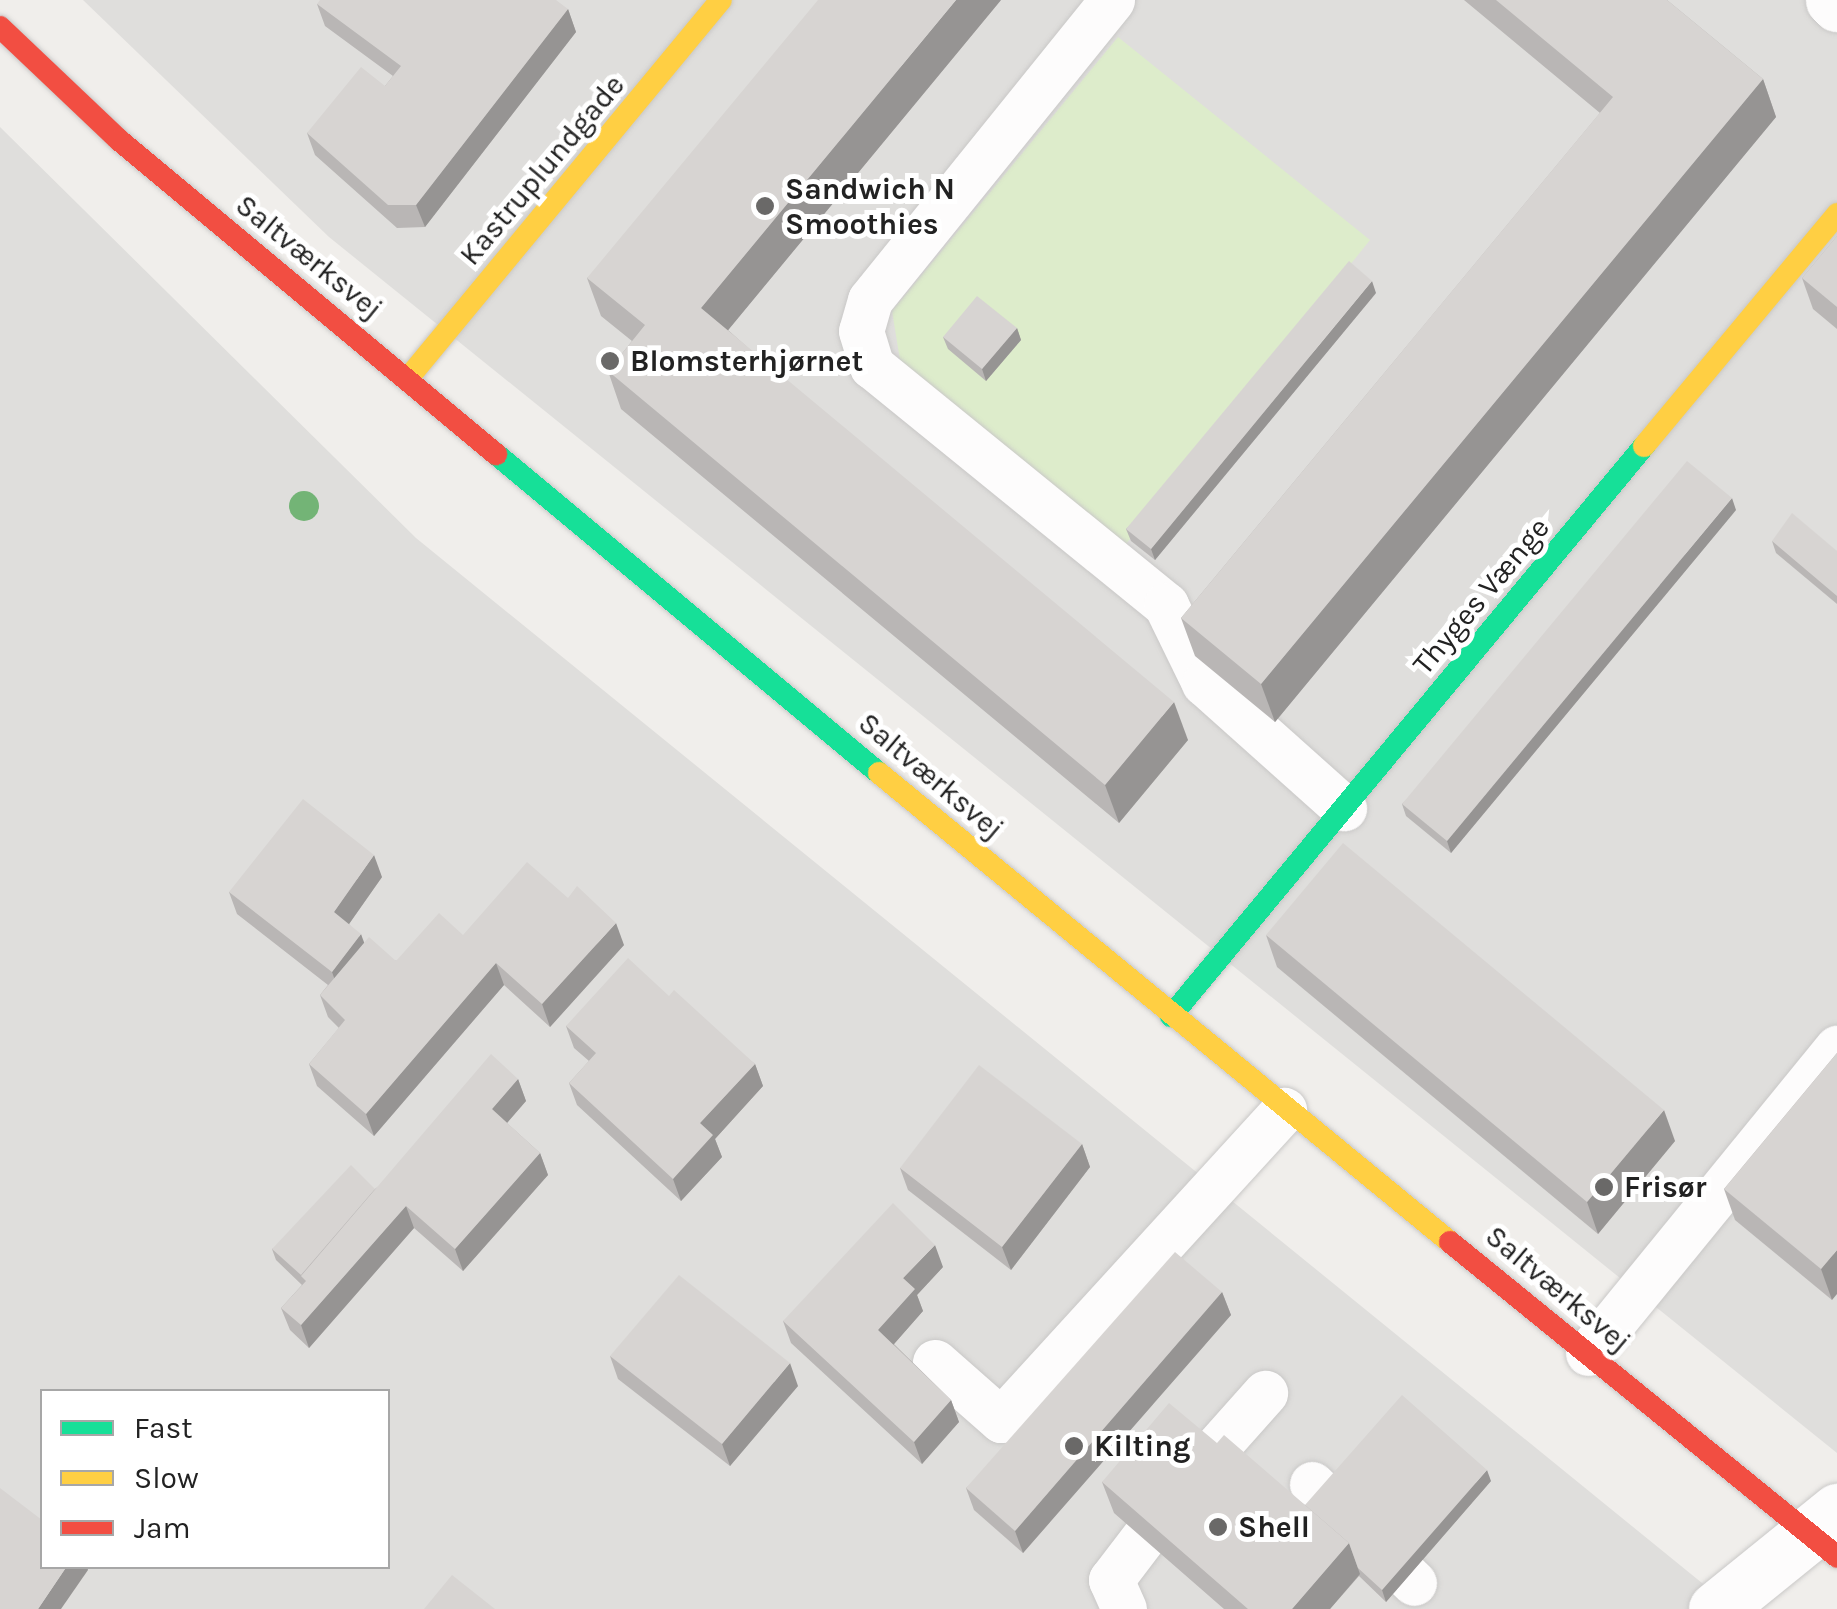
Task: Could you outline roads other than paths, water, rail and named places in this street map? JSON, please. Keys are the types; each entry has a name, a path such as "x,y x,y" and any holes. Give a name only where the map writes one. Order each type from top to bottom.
{"street":[{"name":"Kastruplundgade","path":"409,378 722,0"},
{"name":"Saltværksvej","path":"0,27 119,140 1284,1110 1588,1353 1828,1534"},
{"name":"Thyges Vænge","path":"1171,1016 1837,214"},
{"path":"1716,1609 1828,1534"}],"lane":[{"path":"1112,0 870,300 861,330 872,366 1166,605 1204,683 1344,808"},
{"path":"1588,1353 1837,1048"},
{"path":"935,1362 1001,1420 1284,1110"},
{"path":"1208,1457 1265,1394"},
{"path":"1312,1484 1426,1599"},
{"path":"1124,1609 1111,1580 1143,1538"}],"place":[{"name":"Sandwich N Smoothies","path":"765,206"},
{"name":"Blomsterhjørnet","path":"610,361"},
{"name":"Frisør","path":"1604,1187"},
{"name":"Kilting","path":"1074,1446"},
{"name":"Shell","path":"1218,1527"}]}
